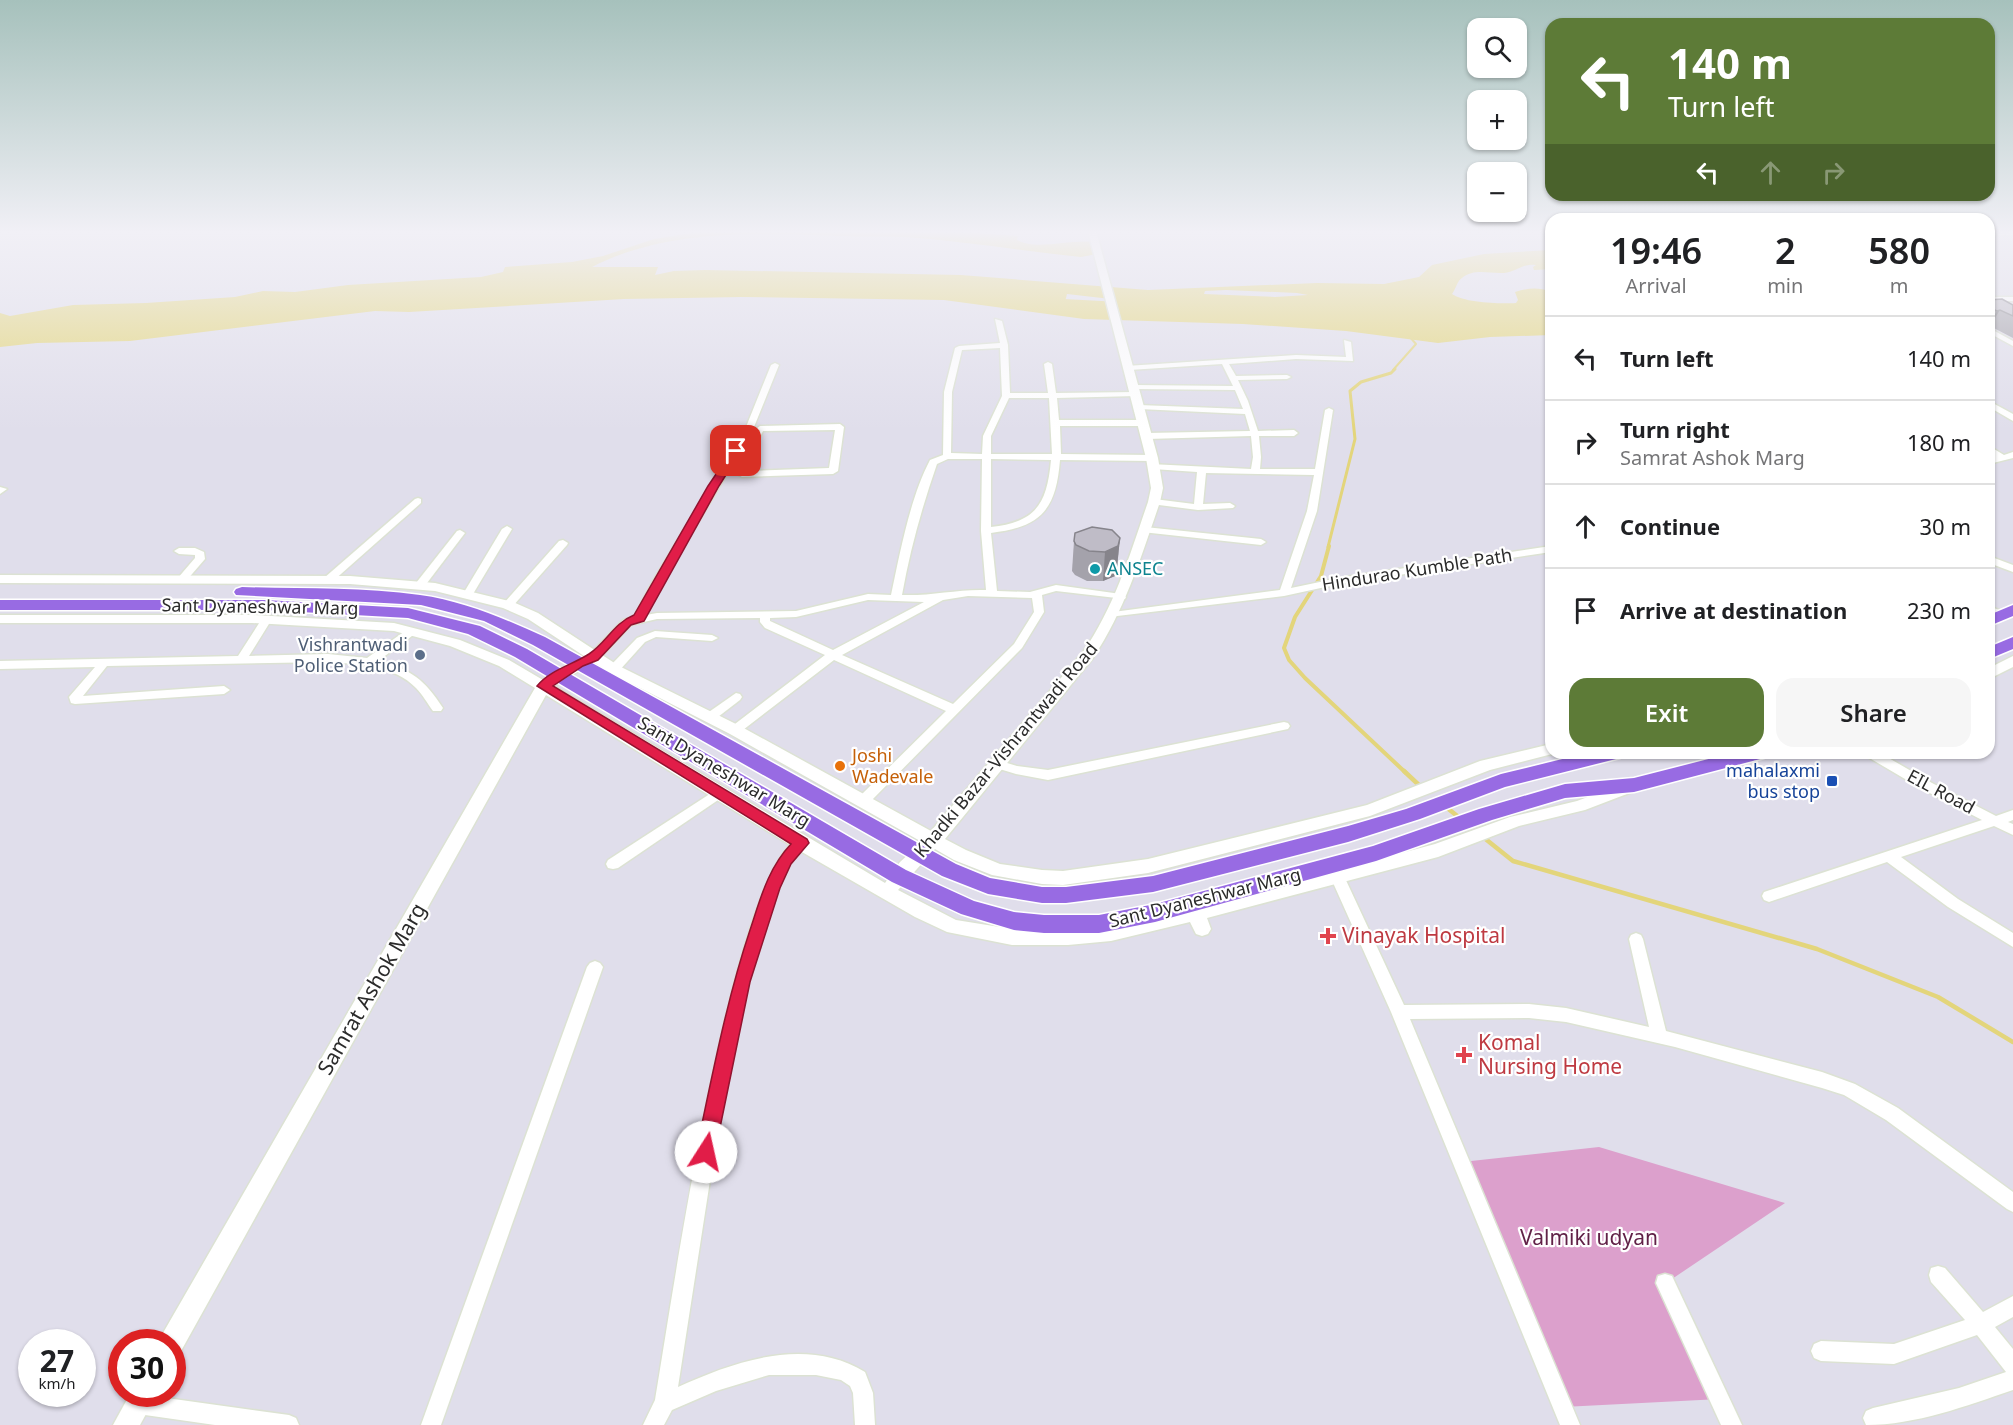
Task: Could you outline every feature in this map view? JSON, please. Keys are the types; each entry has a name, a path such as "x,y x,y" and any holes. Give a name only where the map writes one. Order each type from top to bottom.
{"main road":[{"name":"Sant Dyaneshwar Marg","path":"0,593 276,592 421,600 490,618 586,660 926,848 949,870 988,886 1019,893 1066,895 1183,878 1348,834 1407,807 1463,795 1501,781 1589,759"},
{"name":"Sant Dyaneshwar Marg","path":"0,605 265,605 408,613 474,630 521,652 552,681 893,884 1014,921 1074,925 1099,924 1155,913 1442,839 1565,791 1624,784 1634,785 1734,759"},
{"path":"1995,651 2013,642"}],"street":[{"name":"Khadki Bazar-Vishrantwadi Road","path":"893,884 1088,655 1113,615 1121,597 1155,502 1156,488 1153,462 1110,298"},
{"path":"1995,299 2013,299"},
{"path":"992,594 986,531 987,436 1006,396 1004,345 998,321"},
{"path":"1995,334 2013,344"},
{"path":"1129,368 1296,357 1350,359 1347,342"},
{"path":"947,456 948,392 959,348 1004,345"},
{"path":"1225,363 1248,412 1258,459 1256,470"},
{"path":"986,531 1024,524 1045,506 1052,492 1056,456 1048,364"},
{"path":"639,618 750,427 775,365"},
{"path":"1233,378 1287,377"},
{"path":"1006,396 1136,396 1238,388"},
{"path":"1136,396 1248,412"},
{"path":"1995,407 2013,418"},
{"path":"1284,593 1312,511 1329,410"},
{"path":"1054,423 1145,430 1294,433"},
{"path":"840,427 833,471 741,474 750,451 760,429 840,427"},
{"path":"736,451 750,451"},
{"path":"1995,453 2003,458"},
{"path":"1995,460 2013,455"},
{"path":"896,597 907,537 933,462 947,456 1056,456 1153,462 1221,471 1319,472"},
{"path":"1198,507 1202,469"},
{"path":"328,580 418,501"},
{"path":"1155,502 1198,507 1230,506"},
{"path":"468,594 507,529"},
{"path":"1145,530 1261,542"},
{"path":"420,585 460,533"},
{"path":"508,605 563,543"},
{"path":"179,551 195,550 200,554 200,559 182,579"},
{"name":"Hindurao Kumble Path","path":"1113,615 1284,593 1339,580 1545,550"},
{"path":"1995,562 2013,569"},
{"path":"0,579 328,580 420,585 468,594 508,605 533,616 586,660 614,669 710,717 863,801 926,848"},
{"path":"586,660 627,622 639,618 765,616 806,613 868,597 928,599 968,593 1037,594 1046,590 1064,588 1121,597"},
{"path":"863,801 1018,646 1039,612 1037,594"},
{"path":"735,730 831,656 942,597"},
{"path":"765,616 765,622 769,626 831,656 955,710"},
{"path":"242,659 267,619"},
{"path":"0,620 267,619 394,627 479,651 552,681 719,793 801,843 893,884 921,912 953,927 1012,937 1068,938 1199,922 1442,839"},
{"path":"369,662 412,631"},
{"path":"614,669 641,640 655,634 712,638"},
{"path":"0,665 328,658 369,662 395,670 417,682 437,708"},
{"name":"Samrat Ashok Marg","path":"179,1329 552,681 586,660"},
{"path":"1995,671 2013,661"},
{"path":"103,664 75,696 75,700 224,690"},
{"path":"710,717 736,697"},
{"path":"997,764 1016,770 1048,775 1284,726"},
{"path":"1407,807 1446,780 1486,765 1545,750"},
{"name":"EIL Road","path":"1881,759 2013,830"},
{"path":"613,864 719,793"},
{"path":"1769,896 2013,815"},
{"path":"653,1425 665,1403 709,1129 741,982 772,888 785,861 801,843"},
{"path":"1889,856 1953,903 2013,941"},
{"path":"1337,876 1400,1012 1570,1425"},
{"path":"1636,939 1659,1036"},
{"path":"430,1425 595,967"},
{"path":"1400,1012 1529,1011 1566,1016 1659,1036 1849,1089 1900,1119 2013,1203"},
{"path":"1938,1275 2013,1365"},
{"path":"1665,1283 1732,1425"},
{"path":"1821,1351 1894,1354 1981,1324 2013,1306"},
{"path":"665,1403 714,1381 769,1365 816,1365 845,1371 858,1379 863,1393 865,1425"},
{"path":"1873,1418 1959,1398 2013,1380"},
{"path":"136,1408 289,1425"}],"green space":[{"name":"Valmiki udyan","path":"1599,1147 1785,1203 1666,1283 1720,1399 1563,1407 1462,1162"}],"shaded area":[{"path":"228,298 712,298 624,299 409,312 375,311 130,341 37,343 0,347 0,313 10,316 73,305"},
{"path":"776,298 1066,298 1065,302 1096,308 1115,306 1111,299 1098,298 1460,298 1492,303 1516,303 1517,298 1545,298 1545,335 1490,337 1438,343 1346,331 1243,324 1084,319 944,300"}],"building":[{"path":"2002,299 2013,305 2013,316 1995,310 1995,300"},
{"path":"1092,527 1112,530 1120,538 1118,546 1105,552 1089,551 1076,545 1075,533"}],"waterway":[{"path":"1039,299 1064,303 1139,307"},
{"path":"1393,370 1416,344 1409,336"},
{"path":"1328,547 1355,439 1350,391 1361,382 1391,373 1395,369"},
{"path":"1329,546 1321,576 1295,617 1284,648 1289,660 1305,678 1406,773"},
{"path":"1404,771 1421,787"},
{"path":"1446,807 1461,819"},
{"path":"1483,837 1513,861 1817,949 1938,997 2013,1042"}],"place":[{"name":"ANSEC","path":"1095,569"},
{"name":"Vishrantwadi Police Station","path":"420,655"},
{"name":"Joshi Wadevale","path":"840,766"},
{"name":"mahalaxmi bus stop","path":"1832,781"},
{"name":"Vinayak Hospital","path":"1328,936"},
{"name":"Komal Nursing Home","path":"1464,1055"}],"route":[{"path":"706,1152 741,982 772,888 785,861 801,843 544,686 579,663 594,657 627,622 639,618 658,581 736,451"}]}
